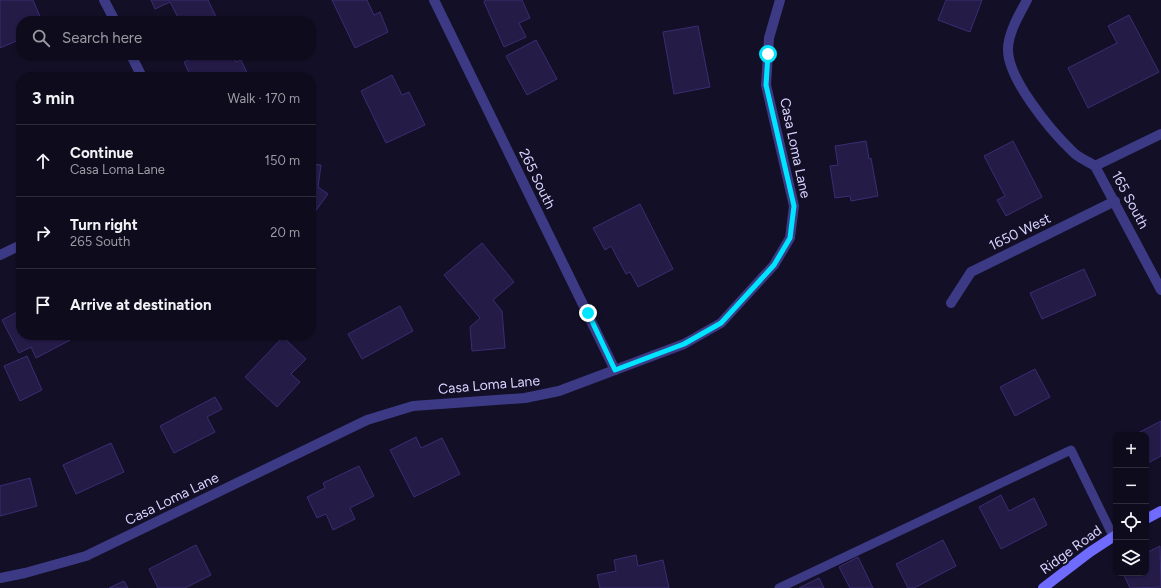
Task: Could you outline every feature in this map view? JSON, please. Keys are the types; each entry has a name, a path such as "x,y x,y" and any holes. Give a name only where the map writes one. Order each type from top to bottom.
{"street":[{"path":"104,0 112,16"},
{"name":"265 South","path":"434,0 615,370"},
{"name":"Casa Loma Lane","path":"0,578 25,573 86,556 367,420 413,406 524,398 559,391 684,344 721,323 774,265 790,238 794,206 766,85 769,38 780,0"},
{"path":"1027,0 1015,23 1008,48 1012,68 1022,90 1073,153 1096,166 1161,134"},
{"path":"134,60 140,72"},
{"name":"165 South","path":"1096,166 1161,290"},
{"name":"1650 West","path":"951,304 971,272 1115,201"},
{"path":"0,255 16,247"},
{"path":"1149,517 1161,511"},
{"name":"Ridge Road","path":"1043,588 1113,536"}],"lane":[{"path":"779,588 1071,450 1113,533"}],"building":[{"path":"0,0 33,0 40,16 16,16 16,41 0,48"},
{"path":"151,0 208,0 216,16 177,16 170,2 155,9"},
{"path":"332,0 367,0 374,15 380,12 388,32 355,48"},
{"path":"485,0 522,0 530,18 519,23 526,37 504,47 484,2"},
{"path":"946,0 982,0 970,32 938,20"},
{"path":"1129,15 1159,72 1088,108 1068,68 1117,43 1108,26"},
{"path":"698,26 710,87 674,94 663,32"},
{"path":"536,40 557,79 527,95 506,56"},
{"path":"189,60 235,60 236,62 241,60 247,72 189,72 184,62"},
{"path":"392,75 402,95 409,92 425,125 386,143 361,91"},
{"path":"866,141 869,159 871,158 878,196 851,201 850,196 835,198 830,166 838,165 835,146"},
{"path":"1013,141 1042,197 1006,216 997,200 1005,196 984,156"},
{"path":"316,164 321,165 318,187 328,194 316,210"},
{"path":"640,204 673,269 638,287 630,272 626,274 611,246 605,250 593,228"},
{"path":"482,243 514,282 493,300 502,311 505,348 472,351 470,327 480,318 444,275"},
{"path":"1084,269 1096,295 1042,319 1030,293"},
{"path":"400,306 413,331 362,359 348,334"},
{"path":"16,313 16,340 70,340 36,358 31,347 19,353 2,320"},
{"path":"280,340 286,340 306,359 291,374 300,382 277,407 245,377"},
{"path":"27,356 42,390 20,401 4,366"},
{"path":"1035,369 1050,397 1015,416 1000,387"},
{"path":"215,397 222,409 207,417 215,432 174,453 160,426"},
{"path":"1161,421 1161,456 1149,462 1149,432 1140,432"},
{"path":"416,437 421,448 442,438 460,474 414,497 390,450"},
{"path":"111,443 124,472 76,494 63,465"},
{"path":"359,466 374,496 350,508 355,519 333,530 326,514 317,518 307,497 325,488 323,483"},
{"path":"30,478 37,506 0,516 0,486"},
{"path":"1001,495 1009,511 1034,498 1047,525 1001,549 979,507"},
{"path":"943,540 956,566 914,588 908,588 896,564"},
{"path":"196,545 211,575 185,588 158,588 149,569"},
{"path":"1160,546 1161,587 1130,588 1124,576 1149,576 1149,552"},
{"path":"636,555 638,566 663,560 669,588 600,588 597,575 616,571 614,560"},
{"path":"858,557 873,588 850,588 839,567"},
{"path":"819,578 824,588 799,588"},
{"path":"124,581 128,588 109,588"}],"route":[{"path":"588,313 615,370 684,344 721,323 774,265 790,238 794,206 766,85 768,54"}]}
